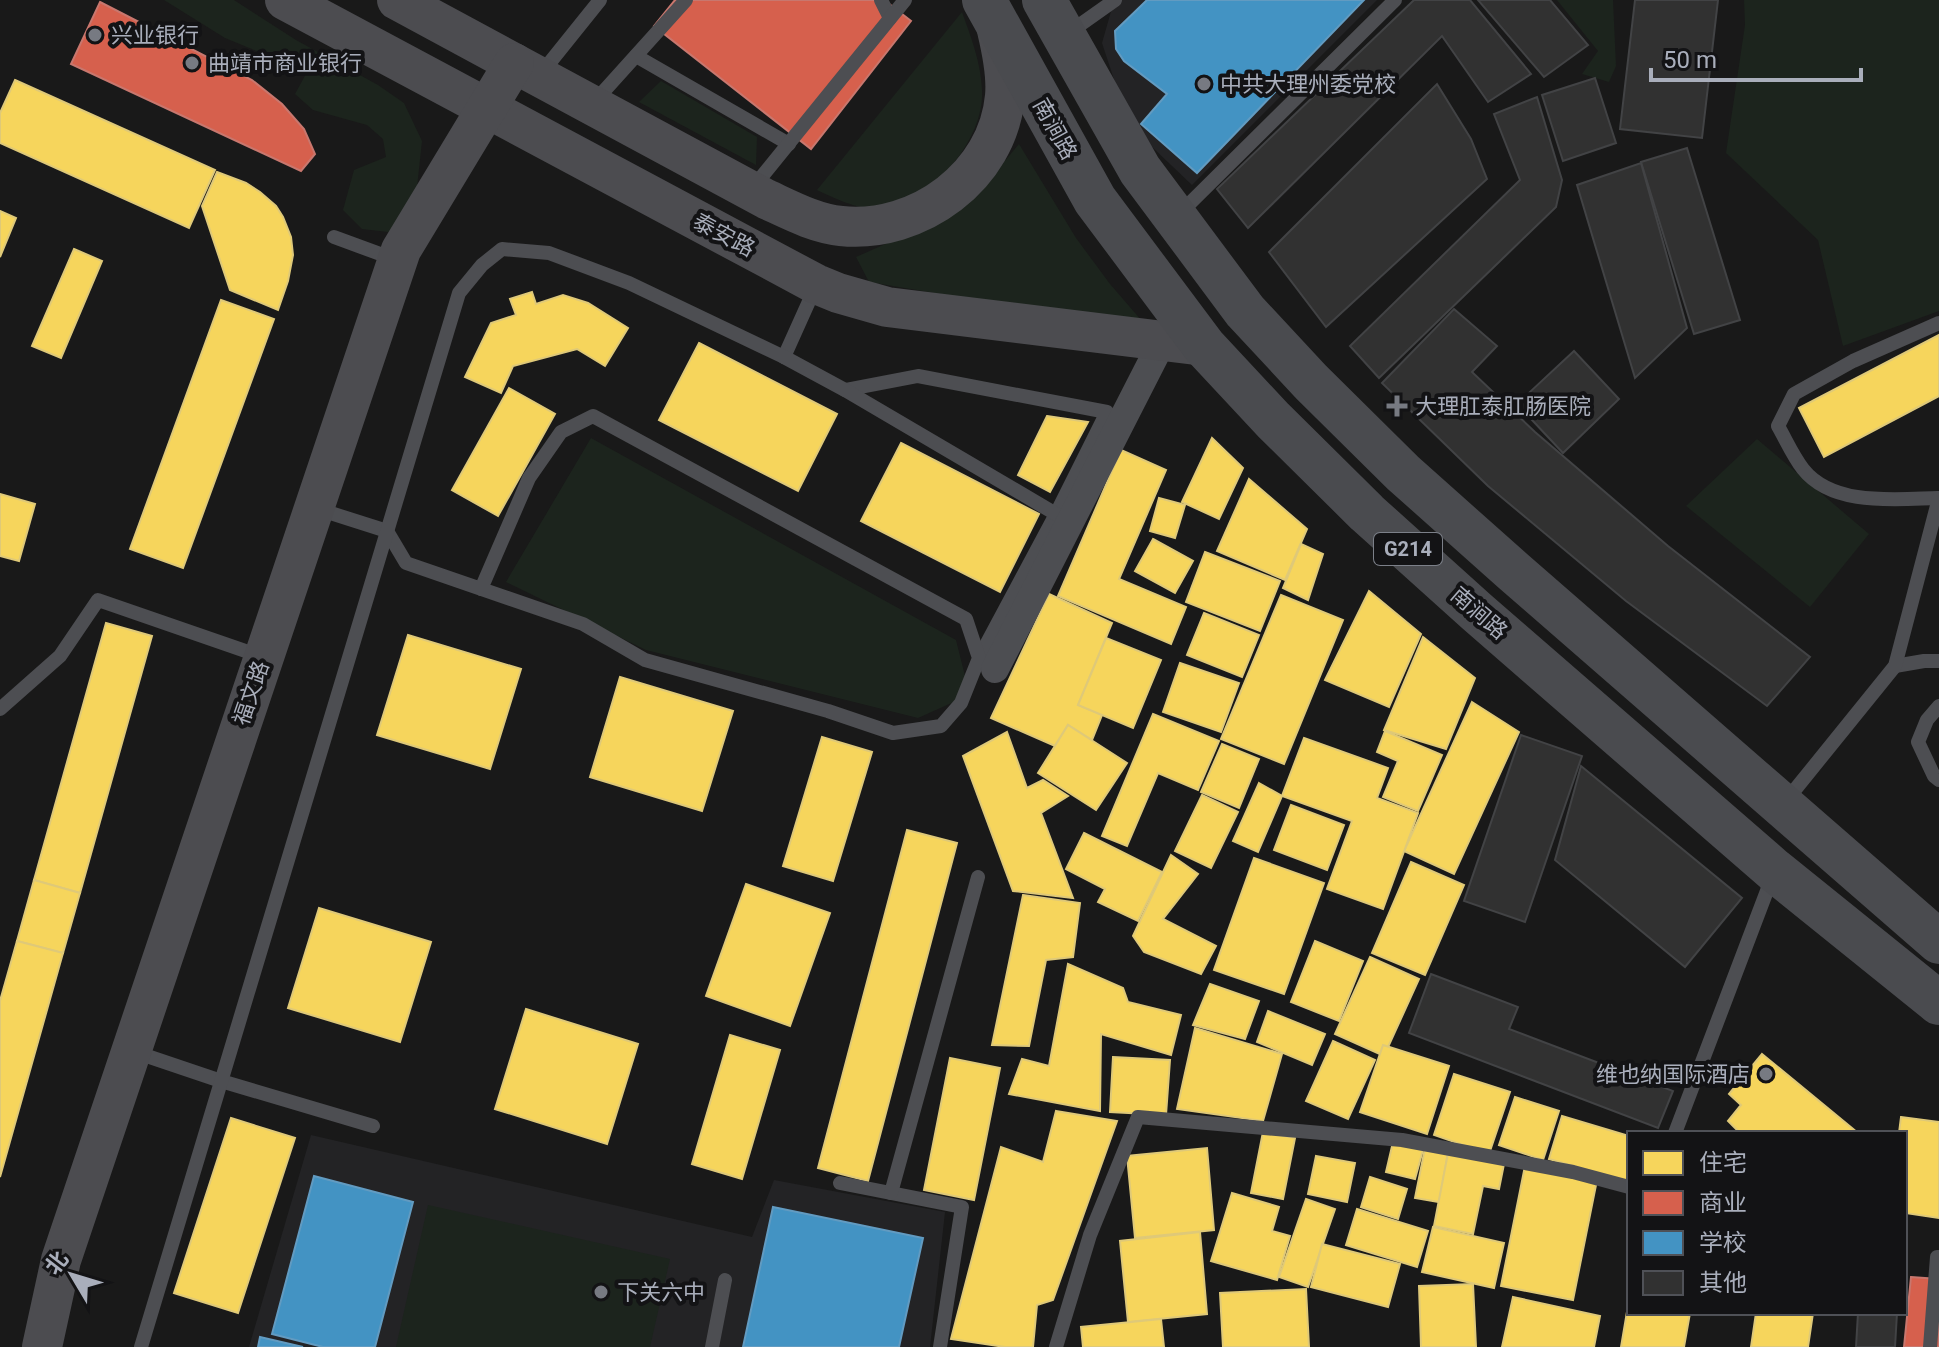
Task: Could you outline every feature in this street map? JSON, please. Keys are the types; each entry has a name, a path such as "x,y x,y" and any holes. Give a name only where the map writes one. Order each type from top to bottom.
{"highway":[{"name":"南涧路","path":"990,13 1095,200 1183,344 1273,420 1367,513 1477,612 1774,870 1939,1003"},
{"name":"G214","path":"1054,18 1140,170 1245,311 1311,382 1403,473 1939,942"}],"main road":[{"name":"泰安路","path":"285,0 838,293 887,307 1183,344"},
{"path":"397,0 794,212 823,222 863,226 888,223 936,204 972,173 991,145 1000,123 1006,89 1003,57 990,13"},
{"name":"福文路","path":"42,1347 61,1260 401,250 487,108 526,69"}],"street":[{"path":"987,663 1183,344"}],"lane":[{"path":"526,69 600,0"},
{"path":"592,105 686,0"},
{"path":"881,0 890,18"},
{"path":"751,190 905,0"},
{"path":"1054,18 1115,0"},
{"path":"1175,218 1395,0"},
{"path":"636,56 789,144"},
{"path":"334,237 398,260"},
{"path":"141,1347 459,293 482,265 502,249 549,253 629,283 784,357 845,390 1056,514"},
{"path":"784,357 816,284"},
{"path":"1783,806 1895,666 1938,498 1871,500 1827,489 1804,471 1778,426 1794,394 1853,361 1939,323"},
{"path":"314,508 387,531 406,563 583,624 645,660 828,711 893,733 941,726 961,703 987,663 1107,412 918,376 845,390"},
{"path":"481,589 529,478 561,432 593,416 966,619 987,663"},
{"path":"0,709 60,656 98,600 264,657"},
{"path":"1895,666 1939,661"},
{"path":"1939,706 1927,720 1918,742 1934,776 1939,780"},
{"path":"1676,1131 1774,870"},
{"path":"891,1193 978,877"},
{"path":"131,1051 373,1126"},
{"path":"1056,1347 1090,1235 1138,1117 1402,1140 1573,1172 1627,1186"},
{"path":"840,1183 962,1207 940,1347"},
{"path":"1930,1347 1939,1257"},
{"path":"712,1347 725,1280"}],"shaded area":[{"path":"164,0 234,0 404,103 422,141 415,206 405,229 388,232 362,229 343,210 354,170 386,157 383,139 367,125 313,110 295,94 307,72 225,38"},
{"name":"中共大理州委党校","path":"1113,0 1377,0 1192,185 1129,125 1102,43"},
{"path":"1557,0 1613,0 1616,66 1609,82 1582,74 1598,51"},
{"path":"1744,0 1939,0 1939,311 1843,346 1818,240 1726,153 1745,25"},
{"path":"962,12 978,60 981,109 975,129 952,166 919,194 882,209 858,206 817,190"},
{"path":"661,81 757,137 756,165 639,102"},
{"path":"1019,144 1076,238 1142,321 1024,308 869,282 856,257 917,230 988,181"},
{"path":"591,438 956,640 965,676 956,701 918,718 646,650 506,582"},
{"path":"1757,439 1869,534 1810,607 1686,506"},
{"name":"下关六中","path":"311,1135 752,1237 774,1180 945,1212 930,1347 249,1347"},
{"path":"428,1205 670,1259 650,1347 396,1347"}],"building: 住宅":[{"path":"15,80 215,170 189,228 0,143 0,113"},
{"path":"217,172 260,192 283,217 291,237 293,255 278,310 230,290 202,206"},
{"path":"0,211 16,218 0,257"},
{"path":"74,249 102,261 61,358 32,346"},
{"path":"532,292 536,304 563,295 588,303 628,328 605,366 577,349 513,366 501,393 465,377 491,323 516,315 510,299"},
{"path":"221,300 274,319 183,568 130,549"},
{"path":"1939,335 1939,396 1824,457 1799,408"},
{"path":"699,343 837,414 798,491 659,420"},
{"path":"509,388 555,414 498,516 452,490"},
{"path":"1047,416 1088,422 1050,492 1018,475"},
{"path":"1212,438 1243,468 1219,519 1182,502"},
{"path":"901,443 1039,514 1000,592 861,521"},
{"path":"1121,450 1166,470 1119,579 1186,607 1171,644 1058,596"},
{"path":"1249,479 1307,529 1285,580 1217,551"},
{"path":"0,494 35,504 19,561 0,556"},
{"path":"1159,498 1185,505 1175,538 1150,531"},
{"path":"1153,539 1193,561 1175,593 1135,571"},
{"path":"1301,544 1323,554 1308,600 1283,588"},
{"path":"1205,552 1280,581 1260,631 1186,602"},
{"path":"1369,591 1421,634 1389,707 1325,680"},
{"path":"1049,594 1112,623 1078,705 1102,715 1092,740 1068,725 1055,746 991,718"},
{"path":"1281,595 1343,620 1284,764 1221,739"},
{"path":"1204,613 1259,635 1242,677 1187,655"},
{"path":"106,623 152,636 80,893 34,880"},
{"path":"408,635 521,669 490,769 377,735"},
{"path":"1423,637 1475,678 1446,749 1384,730"},
{"path":"1106,638 1161,660 1133,728 1078,705"},
{"path":"1180,663 1239,683 1221,732 1163,712"},
{"path":"620,677 733,711 702,811 590,777"},
{"path":"1472,702 1519,732 1454,874 1404,851"},
{"path":"1153,714 1219,741 1198,790 1158,773 1127,846 1102,836"},
{"path":"1068,725 1127,763 1096,810 1038,773"},
{"path":"1385,731 1442,755 1418,811 1383,797 1398,761 1377,752"},
{"path":"1007,732 1027,788 1043,780 1068,796 1041,813 1073,898 1013,891 963,756"},
{"path":"822,737 872,752 833,881 783,866"},
{"path":"1304,738 1388,768 1377,798 1418,813 1383,909 1327,889 1352,821 1282,796"},
{"path":"1222,744 1259,759 1239,808 1201,792"},
{"path":"1259,783 1282,796 1258,852 1233,841"},
{"path":"1202,795 1238,812 1211,868 1175,851"},
{"path":"1291,805 1344,825 1327,870 1274,850"},
{"path":"907,830 957,843 868,1181 818,1168"},
{"path":"1084,833 1162,872 1138,921 1098,902 1105,889 1066,869"},
{"path":"1171,855 1198,874 1163,919 1216,946 1201,974 1144,952 1133,936"},
{"path":"1254,858 1324,883 1284,994 1214,970"},
{"path":"1411,862 1464,885 1425,975 1372,953"},
{"path":"34,880 80,893 63,953 17,941"},
{"path":"746,884 830,913 790,1026 706,996"},
{"path":"1023,895 1080,903 1073,957 1046,960 1029,1046 992,1045"},
{"path":"319,908 431,942 400,1042 288,1008"},
{"path":"17,941 63,953 0,1177 0,1001"},
{"path":"1315,941 1363,961 1339,1021 1291,1002"},
{"path":"1370,957 1419,979 1384,1056 1335,1034"},
{"path":"1068,964 1123,988 1128,1002 1181,1015 1171,1055 1101,1034 1100,1111 1009,1094 1022,1059 1049,1066"},
{"path":"1210,984 1259,1001 1245,1039 1193,1025"},
{"path":"526,1009 638,1044 607,1144 495,1109"},
{"path":"1268,1011 1325,1034 1312,1065 1257,1042"},
{"path":"1195,1028 1282,1054 1263,1121 1177,1109"},
{"path":"730,1035 780,1050 742,1179 692,1164"},
{"path":"1333,1041 1375,1060 1348,1119 1306,1101"},
{"path":"1383,1045 1449,1066 1427,1134 1360,1112"},
{"name":"维也纳国际酒店","path":"1762,1054 1856,1131 1738,1131 1728,1121 1741,1105 1729,1094"},
{"path":"1113,1057 1170,1060 1166,1115 1110,1112"},
{"path":"950,1058 1000,1068 974,1200 924,1190"},
{"path":"1454,1074 1510,1092 1489,1154 1434,1135"},
{"path":"1515,1097 1559,1111 1543,1160 1499,1145"},
{"path":"1056,1111 1117,1121 1053,1300 1037,1305 1033,1347 1005,1347 951,1339 1001,1147 1043,1162"},
{"path":"1562,1116 1627,1135 1627,1181 1549,1159"},
{"path":"1901,1117 1939,1122 1939,1218 1907,1213 1907,1131 1899,1131"},
{"path":"231,1118 295,1138 238,1313 174,1293"},
{"path":"1263,1132 1295,1138 1283,1199 1251,1193"},
{"path":"1393,1142 1423,1150 1415,1179 1386,1172"},
{"path":"1207,1148 1214,1230 1135,1238 1127,1156"},
{"path":"1425,1148 1448,1153 1439,1202 1415,1198"},
{"path":"1448,1153 1504,1164 1499,1189 1483,1186 1473,1234 1434,1226"},
{"path":"1316,1156 1355,1163 1347,1202 1308,1194"},
{"path":"1525,1166 1597,1180 1573,1300 1501,1286"},
{"path":"1370,1177 1407,1189 1398,1219 1361,1207"},
{"path":"1232,1193 1279,1207 1272,1231 1290,1236 1277,1280 1211,1261"},
{"path":"1306,1199 1335,1209 1308,1287 1279,1277"},
{"path":"1357,1209 1428,1231 1417,1267 1346,1245"},
{"path":"1433,1227 1504,1243 1494,1288 1422,1272"},
{"path":"1200,1232 1207,1314 1128,1322 1120,1241"},
{"path":"1322,1244 1400,1264 1388,1307 1311,1287"},
{"path":"1473,1284 1476,1347 1421,1347 1419,1286"},
{"path":"1306,1289 1309,1347 1223,1347 1220,1293"},
{"path":"1513,1297 1600,1316 1594,1347 1502,1347"},
{"path":"1627,1312 1627,1315 1690,1315 1684,1347 1621,1347"},
{"path":"1756,1315 1813,1315 1808,1347 1751,1347"},
{"path":"1161,1319 1164,1347 1083,1347 1081,1327"}],"building: 商业":[{"path":"675,0 884,0 911,21 811,149 654,26"},
{"path":"100,2 252,80 282,104 304,129 315,154 301,171 71,64"},
{"path":"1911,1277 1939,1279 1939,1347 1904,1347"}],"building: 学校":[{"name":"中共大理州委党校","path":"1147,0 1364,0 1197,173 1141,124 1167,94 1124,61 1116,49 1115,31"},
{"path":"314,1176 413,1202 375,1347 323,1347 272,1334"},
{"path":"773,1207 923,1238 899,1347 743,1347"},
{"path":"260,1337 303,1347 258,1347"}],"building: 其他":[{"path":"1414,0 1470,0 1531,74 1488,102 1442,36 1248,228 1217,189"},
{"path":"1478,0 1550,0 1588,45 1544,77"},
{"path":"1635,0 1718,0 1702,138 1620,129"},
{"path":"1595,78 1616,143 1563,161 1542,95"},
{"path":"1437,84 1471,139 1487,179 1326,327 1269,252"},
{"path":"1537,97 1562,180 1556,207 1379,378 1350,346 1520,180 1494,114"},
{"path":"1687,148 1740,320 1694,334 1641,162"},
{"path":"1641,163 1687,328 1635,378 1577,185"},
{"path":"1454,309 1497,346 1472,372 1535,432 1668,546 1810,657 1767,706 1626,601 1488,486 1382,383"},
{"path":"1574,351 1619,399 1563,453 1517,404"},
{"path":"1521,735 1582,756 1525,922 1464,901"},
{"path":"1581,766 1742,898 1685,967 1555,860"},
{"path":"1431,974 1518,1007 1509,1029 1673,1091 1658,1128 1409,1033"},
{"path":"1858,1315 1897,1315 1895,1347 1856,1347"}],"place":[{"name":"兴业银行","path":"95,35"},
{"name":"曲靖市商业银行","path":"192,63"},
{"name":"中共大理州委党校","path":"1204,84"},
{"name":"大理肛泰肛肠医院","path":"1397,406"},
{"name":"维也纳国际酒店","path":"1766,1074"},
{"name":"下关六中","path":"601,1292"}]}
